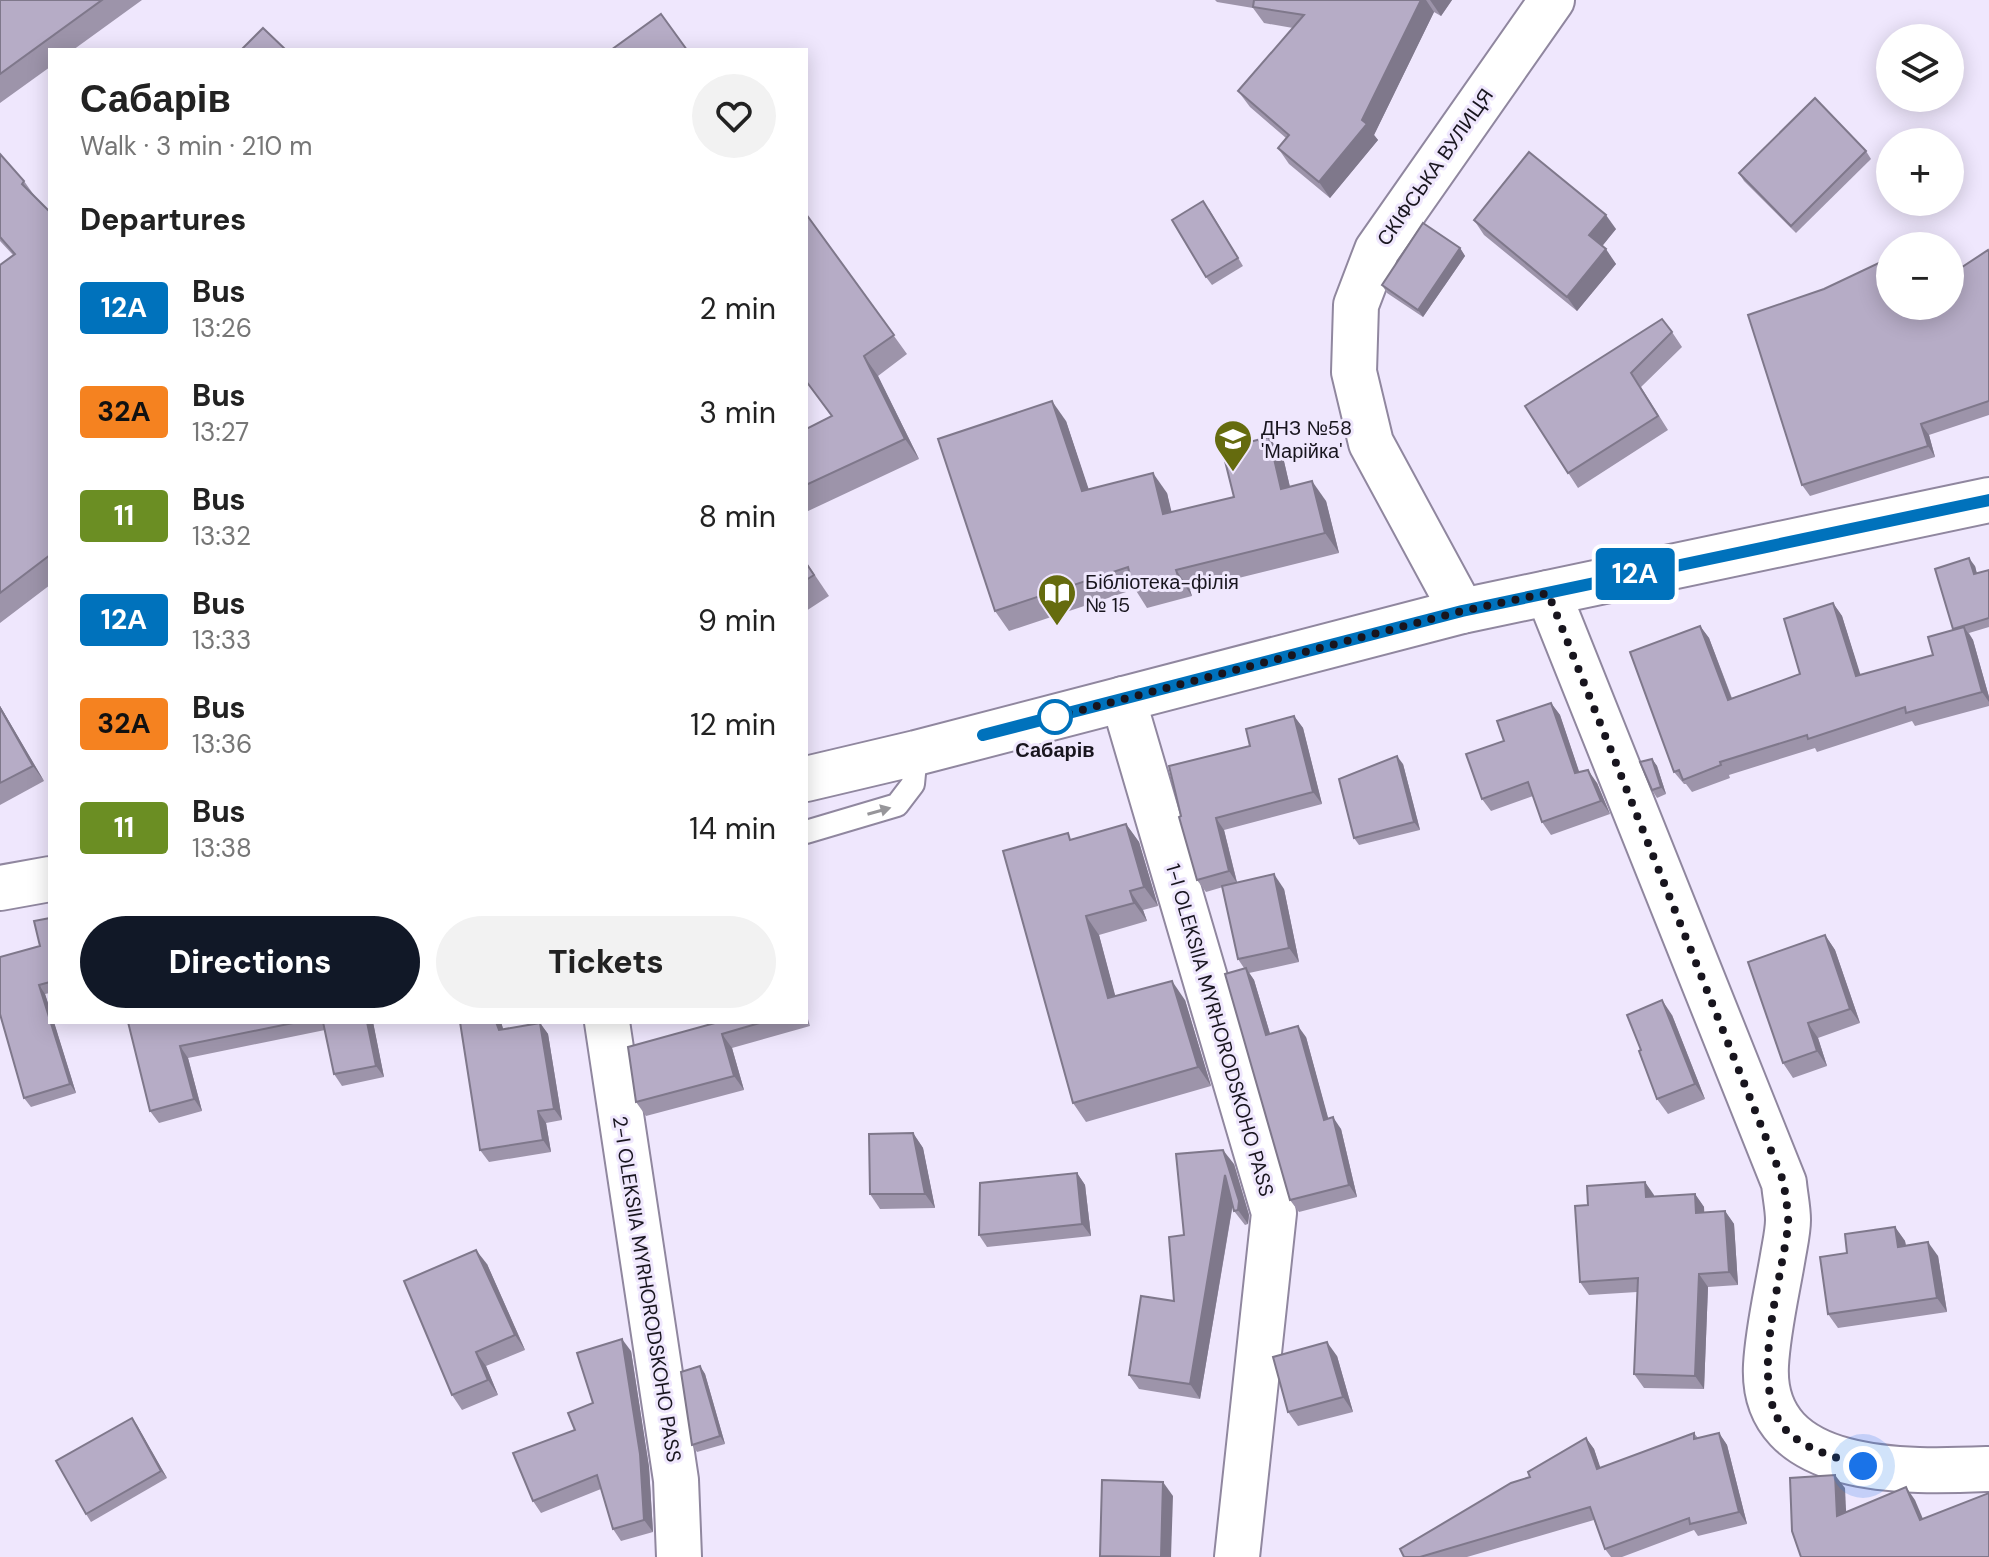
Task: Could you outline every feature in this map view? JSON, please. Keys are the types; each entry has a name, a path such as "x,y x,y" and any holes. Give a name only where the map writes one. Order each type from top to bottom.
{"street":[{"name":"СКІФСЬКА ВУЛИЦЯ","path":"1462,611 1371,443 1354,372 1356,305 1377,250 1552,0"},
{"path":"808,779 1462,611 1989,500"},
{"path":"1548,593 1784,1183 1788,1222 1766,1366 1769,1400 1785,1429 1819,1451 1863,1466 1920,1471 1989,1469"},
{"name":"1-I OLEKSIIA MYRHORODSKOHO PASS","path":"1123,699 1274,1213 1237,1557"},
{"path":"0,888 48,879"},
{"name":"2-I OLEKSIIA MYRHORODSKOHO PASS","path":"607,1024 676,1480 679,1557"}],"lane":[{"path":"808,831 897,805 913,784 916,753"}],"building":[{"path":"0,0 102,0 0,74"},
{"path":"1254,0 1421,0 1362,120 1367,124 1319,182 1278,148 1289,135 1238,91 1304,15 1253,7"},
{"path":"661,14 686,48 614,48"},
{"path":"263,28 284,48 243,48"},
{"path":"1815,98 1866,151 1791,226 1739,173"},
{"path":"1529,152 1606,215 1589,235 1606,249 1567,297 1474,220"},
{"path":"0,154 24,181 22,184 48,210 48,557 0,593 0,265 15,254 0,237"},
{"path":"1203,201 1238,258 1206,277 1172,220"},
{"path":"808,217 894,335 864,356 905,439 808,484 808,428 832,416 808,384"},
{"path":"1423,223 1460,248 1418,310 1382,285"},
{"path":"1988,250 1989,401 1921,424 1928,446 1802,485 1748,315 1824,289 1876,264 1876,320 1964,320 1964,266"},
{"path":"1662,319 1672,332 1631,373 1658,416 1568,473 1525,406"},
{"path":"1052,401 1082,491 1153,473 1163,514 1234,497 1222,449 1269,437 1281,489 1312,481 1325,533 1176,570 1178,576 1133,587 1128,567 995,611 938,439"},
{"path":"1969,558 1974,574 1989,570 1989,618 1953,629 1935,569"},
{"path":"1833,603 1856,676 1933,655 1928,637 1964,627 1982,692 1906,713 1905,707 1808,739 1807,735 1720,762 1721,765 1683,780 1679,770 1674,772 1630,652 1700,626 1728,700 1800,674 1784,619"},
{"path":"1551,703 1575,773 1588,770 1601,801 1542,822 1528,782 1482,799 1466,754 1504,741 1497,721"},
{"path":"0,708 33,766 0,783"},
{"path":"1294,716 1313,792 1216,818 1229,871 1197,880 1179,817 1169,766 1250,746 1246,729"},
{"path":"1397,756 1414,822 1354,838 1339,779"},
{"path":"1652,759 1661,787 1652,790 1640,762"},
{"path":"1126,824 1144,887 1130,891 1134,903 1086,916 1108,998 1172,981 1198,1067 1073,1103 1003,851 1068,833 1070,840"},
{"path":"1274,874 1289,948 1238,959 1222,886"},
{"path":"48,918 48,983 39,985 48,1024 51,1024 70,1084 24,1098 0,1014 0,957 40,946 34,921"},
{"path":"1825,935 1850,1009 1808,1023 1817,1051 1783,1063 1748,962"},
{"path":"1246,968 1266,1035 1298,1026 1324,1120 1333,1117 1349,1185 1290,1200 1225,974"},
{"path":"1662,1000 1695,1084 1657,1099 1627,1015"},
{"path":"128,1024 288,1024 180,1046 194,1099 150,1111"},
{"path":"323,1024 367,1024 376,1066 334,1074"},
{"path":"460,1024 497,1024 499,1030 540,1024 554,1109 538,1111 543,1140 480,1150"},
{"path":"711,1024 756,1024 722,1034 734,1076 636,1102 628,1047"},
{"path":"913,1133 925,1194 870,1194 869,1134"},
{"path":"1223,1150 1239,1201 1238,1210 1234,1211 1225,1175 1190,1384 1129,1375 1141,1296 1174,1301 1169,1237 1184,1235 1176,1154"},
{"path":"1077,1173 1082,1224 979,1235 980,1183"},
{"path":"1645,1182 1646,1197 1695,1194 1696,1213 1725,1211 1729,1272 1699,1274 1695,1376 1634,1374 1638,1278 1580,1282 1575,1206 1588,1205 1587,1186"},
{"path":"1895,1227 1898,1247 1928,1242 1937,1298 1828,1314 1820,1257 1847,1253 1845,1234"},
{"path":"476,1250 515,1335 476,1352 488,1380 452,1395 404,1281"},
{"path":"622,1339 640,1454 644,1520 613,1529 597,1475 533,1501 513,1453 575,1430 568,1413 593,1403 577,1353"},
{"path":"1327,1342 1343,1397 1288,1412 1273,1357"},
{"path":"700,1366 720,1436 692,1445 681,1372"},
{"path":"132,1418 161,1471 86,1514 56,1461"},
{"path":"1694,1433 1694,1439 1719,1433 1739,1512 1690,1524 1689,1518 1605,1549 1590,1507 1420,1557 1404,1557 1400,1549 1511,1483 1530,1477 1528,1472 1586,1438 1597,1469"},
{"path":"1835,1475 1837,1516 1906,1487 1920,1520 1989,1493 1989,1557 1801,1557 1792,1531 1790,1478"},
{"path":"1102,1480 1163,1482 1161,1557 1100,1556"}],"bus line":[{"name":"12А","path":"983,735 1462,611 1989,500"}],"place":[{"name":"ДНЗ №58 'Марійка'","path":"1233,473"},
{"name":"Бібліотека-філія № 15","path":"1057,627"},
{"name":"Сабарів","path":"1055,717"}],"route":[{"path":"1055,717 1462,611 1548,593 1784,1183 1788,1222 1766,1366 1769,1400 1785,1429 1819,1451 1863,1466"}]}
